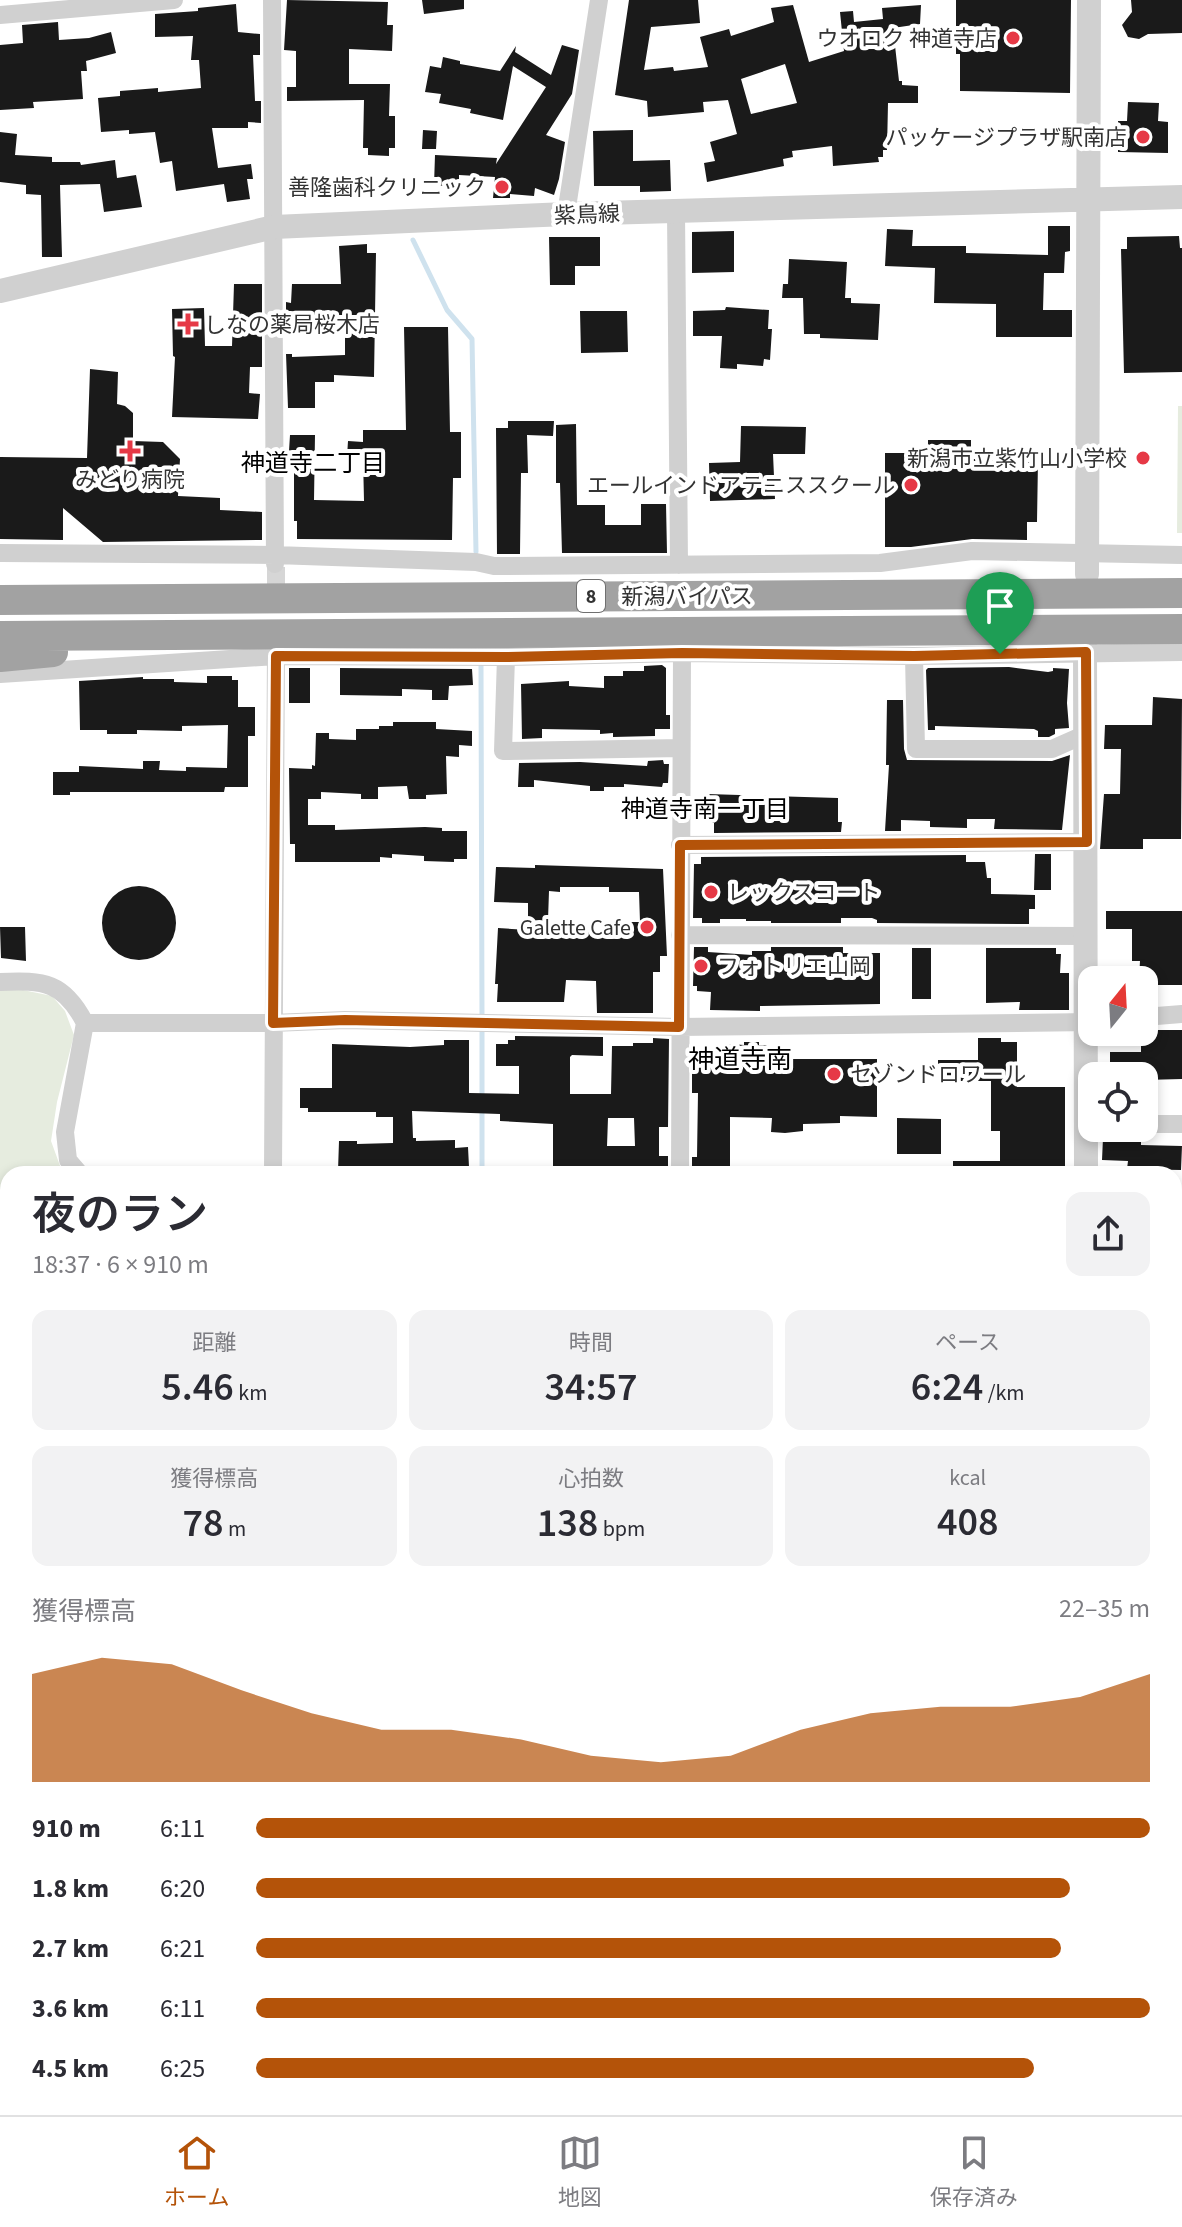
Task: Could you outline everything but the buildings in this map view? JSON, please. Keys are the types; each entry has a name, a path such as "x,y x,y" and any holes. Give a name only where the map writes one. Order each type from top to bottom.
{"highway":[{"path":"0,581 378,598"},
{"name":"新潟バイパス","path":"0,600 1182,593"},
{"name":"新潟バイパス","path":"0,636 1182,629"},
{"path":"0,657 206,635"}],"street":[{"path":"0,15 174,0"},
{"path":"272,0 275,561"},
{"path":"566,214 599,0"},
{"path":"1086,564 1089,0"},
{"name":"紫鳥線","path":"0,291 274,227 566,214 1182,197"},
{"path":"676,211 679,565"},
{"path":"0,553 275,561 476,562 494,566 880,563 972,551 1086,564 1182,555"},
{"path":"0,674 276,651 506,657 682,653 914,656 1086,647 1182,652"},
{"path":"1086,647 1088,966"},
{"path":"273,1166 276,651"},
{"path":"680,1166 682,653"},
{"path":"914,656 916,749 1052,749 1086,734"},
{"path":"506,657 503,751 681,748"},
{"path":"680,845 1087,842"},
{"path":"680,935 1087,936"},
{"path":"0,982 27,981 67,994 85,1023 65,1132 68,1160 73,1166"},
{"path":"1158,1016 1182,1014"},
{"path":"85,1023 345,1020 679,1027 1078,1022"},
{"path":"1158,1124 1182,1124"},
{"path":"1086,1166 1088,1142"}],"shaded area":[{"path":"1178,406 1182,406 1182,533 1177,533"},
{"path":"0,990 23,990 52,996 65,1011 74,1035 57,1102 51,1141 60,1166 0,1166"}],"waterway":[{"path":"413,240 447,310 472,339 476,552"},
{"path":"481,666 482,1017"},
{"path":"482,1027 482,1097"},
{"path":"482,1107 482,1166"}],"tunnel":[{"path":"276,567 276,643"}],"place":[{"name":"ウオロク 神道寺店","path":"1013,38"},
{"name":"パッケージプラザ駅南店","path":"1143,137"},
{"name":"善隆歯科クリニック","path":"502,187"},
{"name":"しなの薬局桜木店","path":"188,324"},
{"name":"みどり病院","path":"130,451"},
{"name":"新潟市立紫竹山小学校","path":"1143,458"},
{"name":"エールインドアテニススクール","path":"911,485"},
{"name":"レックスコート","path":"711,892"},
{"name":"Galette Cafe","path":"647,927"},
{"name":"フォトリエ山岡","path":"701,966"},
{"name":"セゾンドロワール","path":"834,1074"}],"district":[{"name":"神道寺二丁目","path":"313,463"},
{"name":"神道寺南一丁目","path":"705,809"},
{"name":"神道寺南","path":"740,1059"}],"route":[{"path":"1086,652 1087,842 680,845 679,1027 345,1020 273,1023 276,656 1000,654 1086,652"}]}
